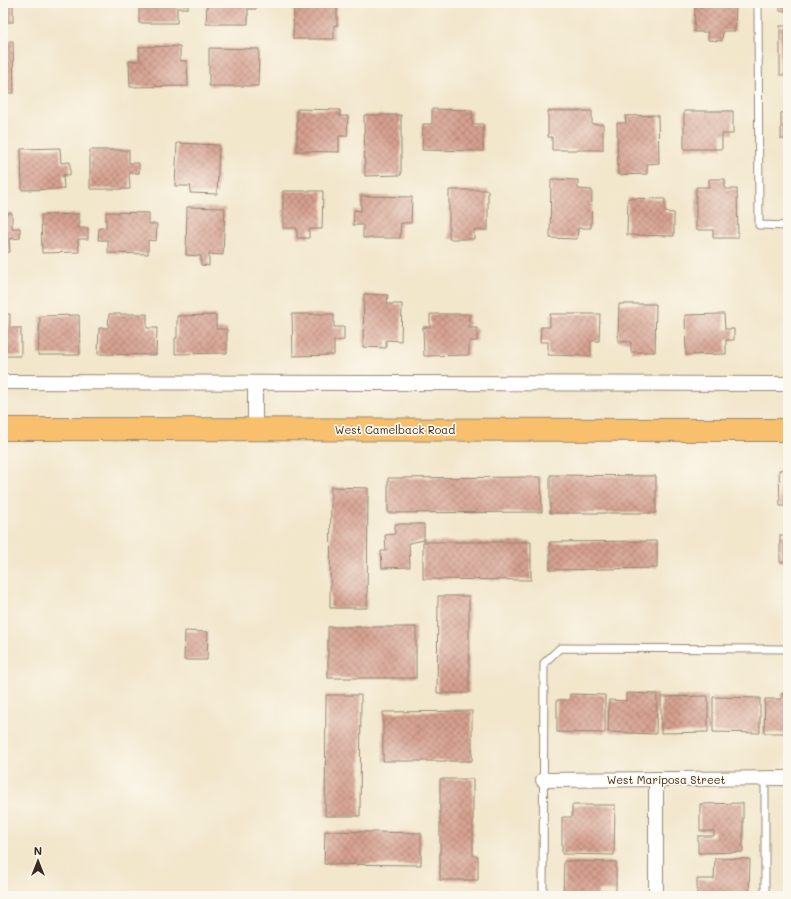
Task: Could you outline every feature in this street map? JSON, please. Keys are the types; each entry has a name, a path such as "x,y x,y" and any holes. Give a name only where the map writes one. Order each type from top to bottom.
{"main road":[{"name":"West Camelback Road","path":"3,429 788,430"}],"street":[{"path":"3,382 788,384"},
{"path":"255,383 255,429"},
{"name":"West Mariposa Street","path":"543,780 788,778"},
{"path":"656,779 656,896"}],"lane":[{"path":"758,3 759,225 788,226"},
{"path":"543,896 544,663 560,648 788,649"},
{"path":"765,778 765,896"}],"building":[{"path":"3,3 13,3 13,22 3,22"},
{"path":"139,3 188,3 188,8 177,8 177,23 139,23"},
{"path":"207,3 256,3 256,9 248,9 248,24 206,24"},
{"path":"294,3 337,3 337,26 334,25 334,39 293,39"},
{"path":"695,3 736,3 735,31 723,31 722,41 708,40 708,32 694,32"},
{"path":"780,3 788,3 788,11 780,11"},
{"path":"780,26 788,26 788,75 780,75"},
{"path":"13,41 14,93 3,93 3,42"},
{"path":"180,46 180,61 187,61 188,86 130,87 129,61 140,61 139,47"},
{"path":"209,48 259,49 258,86 209,86"},
{"path":"297,109 340,110 340,116 348,116 347,136 339,136 339,152 297,151"},
{"path":"432,109 472,110 472,124 483,124 483,151 422,150 423,124 432,124"},
{"path":"548,111 592,111 592,124 603,124 603,150 552,150 552,137 548,137"},
{"path":"684,111 733,111 733,134 722,134 722,149 684,149"},
{"path":"788,112 788,139 781,139 781,113"},
{"path":"364,115 401,115 401,175 365,176"},
{"path":"658,115 659,163 647,164 647,174 618,175 617,123 626,123 625,116"},
{"path":"177,143 219,145 217,194 190,193 191,186 175,186"},
{"path":"60,148 61,163 70,162 70,175 63,175 64,189 22,190 21,149"},
{"path":"90,150 129,150 129,163 139,163 139,173 129,173 130,189 90,189"},
{"path":"551,179 578,180 578,189 592,190 591,228 578,228 577,239 550,238"},
{"path":"709,179 725,179 725,189 737,189 738,238 713,238 713,230 696,230 696,187 709,187"},
{"path":"449,190 488,190 488,230 474,230 474,239 449,239"},
{"path":"283,191 323,191 322,229 309,229 309,238 297,238 297,228 283,228"},
{"path":"361,196 412,197 411,223 401,223 400,238 363,238 363,225 353,225 354,210 361,211"},
{"path":"628,198 665,199 665,212 674,213 674,236 627,235"},
{"path":"187,207 225,208 223,255 209,254 209,266 201,265 201,256 186,255"},
{"path":"106,212 149,213 149,224 157,224 156,241 148,240 148,254 108,253 108,240 98,240 99,228 106,228"},
{"path":"3,213 12,213 12,228 20,228 20,238 9,239 10,252 3,253"},
{"path":"79,214 79,228 88,228 88,239 78,239 79,252 42,253 41,215"},
{"path":"364,294 388,295 387,304 402,304 401,341 386,340 386,348 363,347"},
{"path":"619,304 656,304 655,352 631,352 631,342 618,341"},
{"path":"3,314 10,314 10,328 21,328 21,356 3,356"},
{"path":"109,314 147,314 147,328 157,328 156,355 98,354 99,328 108,328"},
{"path":"292,314 334,314 334,327 344,327 344,340 334,341 334,355 293,356"},
{"path":"430,314 469,314 469,328 477,328 477,341 469,341 469,355 424,356 423,327 430,327"},
{"path":"550,314 600,314 599,341 591,341 591,356 548,355 548,342 540,342 541,327 550,327"},
{"path":"724,314 725,329 734,329 734,340 726,340 726,354 686,355 685,315"},
{"path":"79,315 80,355 38,355 40,316"},
{"path":"216,315 216,329 227,329 227,353 175,354 177,316"},
{"path":"788,469 788,506 780,506 779,470"},
{"path":"550,475 656,476 656,513 550,513"},
{"path":"541,477 542,512 388,513 388,478"},
{"path":"331,487 368,488 367,608 330,608"},
{"path":"395,524 424,524 424,540 409,543 410,567 382,568 381,551 386,551 385,535 395,534"},
{"path":"780,535 788,535 788,562 780,562"},
{"path":"657,541 657,568 550,570 550,542"},
{"path":"423,542 531,542 531,580 423,579"},
{"path":"438,596 469,596 469,693 437,693"},
{"path":"328,627 416,627 416,678 328,678"},
{"path":"185,631 208,632 207,660 184,660"},
{"path":"626,693 657,694 656,734 608,732 609,700 626,701"},
{"path":"782,693 788,693 788,733 764,733 765,699 782,699"},
{"path":"570,694 605,695 605,733 557,732 557,700 570,700"},
{"path":"326,695 361,695 360,816 325,816"},
{"path":"708,696 708,732 661,733 661,697"},
{"path":"713,697 760,698 760,733 713,732"},
{"path":"472,711 472,761 383,761 383,712"},
{"path":"440,779 473,779 473,856 478,856 478,880 440,880"},
{"path":"743,803 743,852 698,853 698,836 714,836 714,831 700,831 700,804"},
{"path":"572,805 615,805 614,855 562,854 562,817 572,817"},
{"path":"325,831 421,833 421,865 324,864"},
{"path":"715,858 750,859 749,896 697,896 697,879 714,879"},
{"path":"564,861 616,862 616,891 598,891 598,896 563,896"}]}
